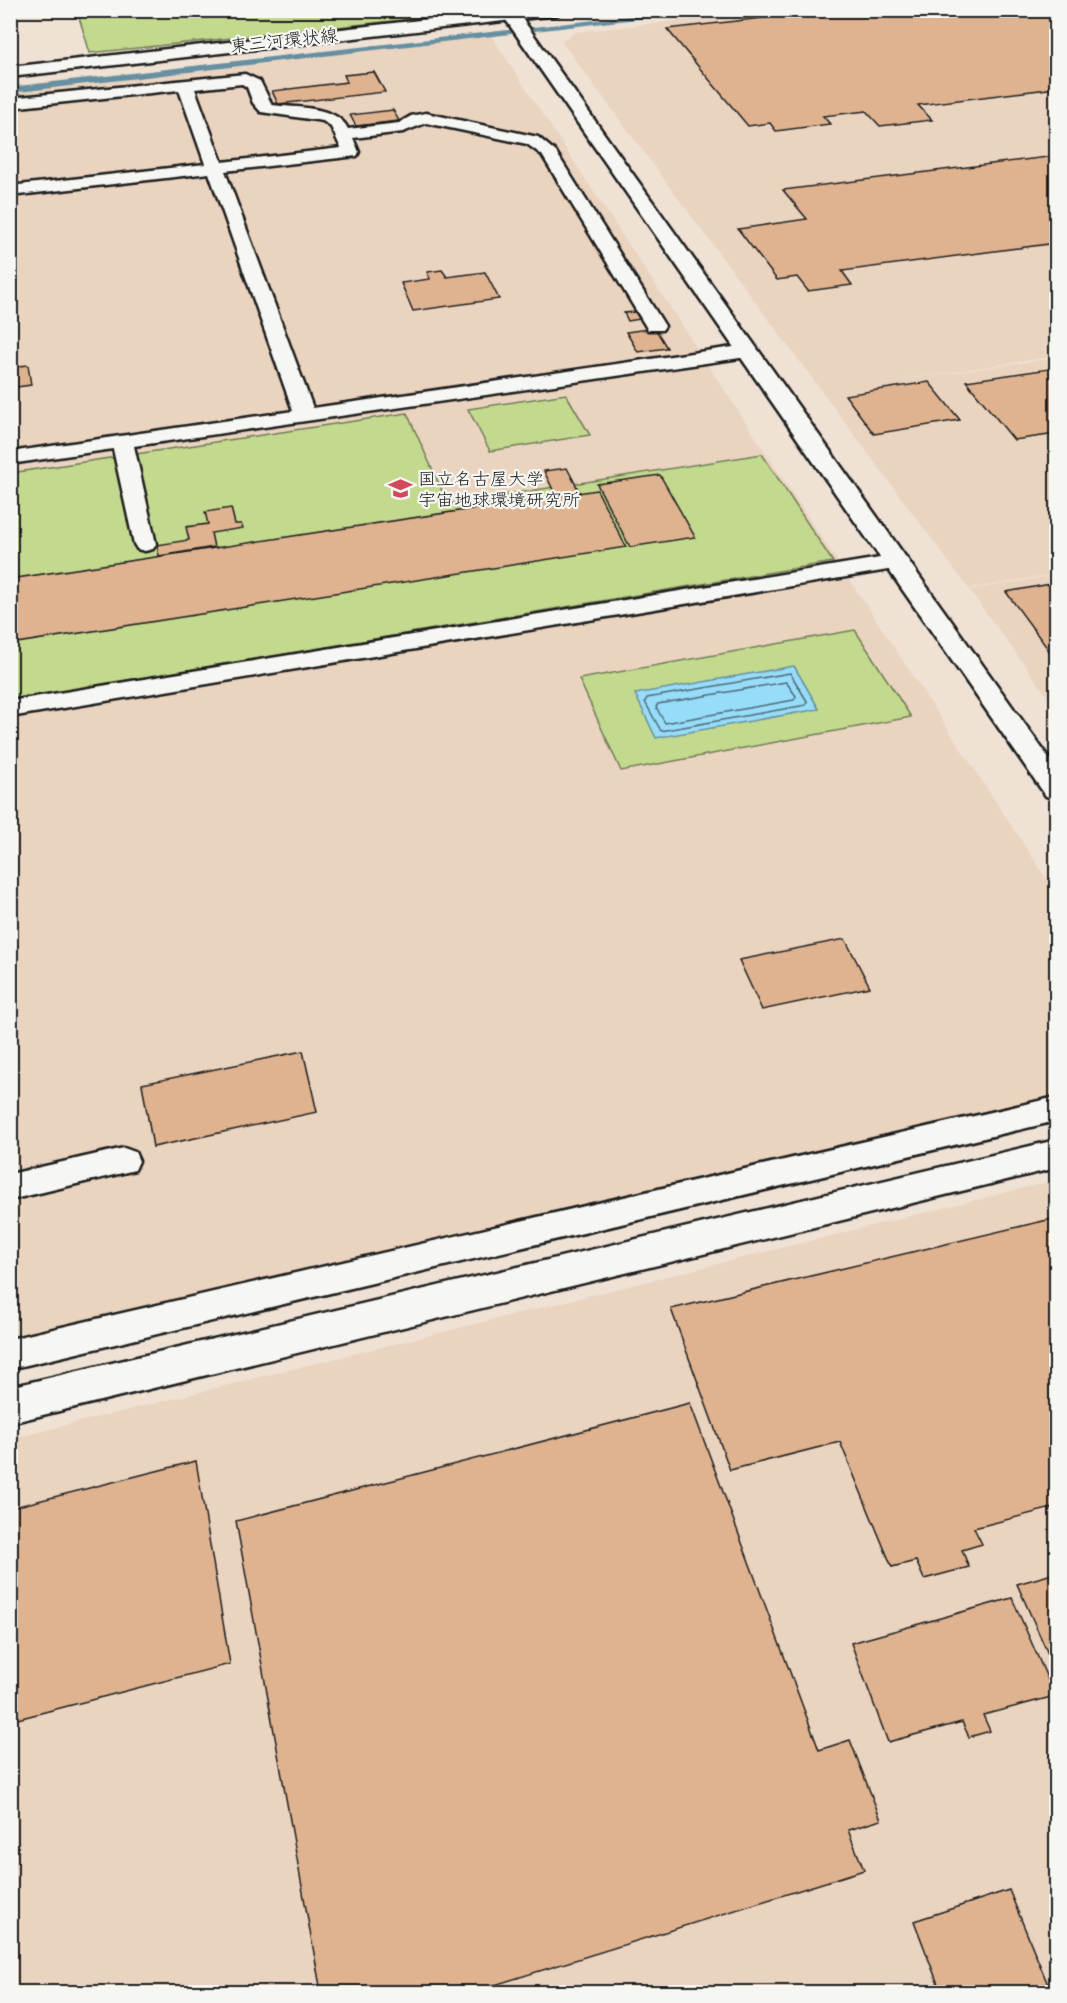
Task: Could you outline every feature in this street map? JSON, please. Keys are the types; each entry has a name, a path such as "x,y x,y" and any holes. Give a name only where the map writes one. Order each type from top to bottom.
{"street":[{"name":"東三河環状線","path":"10,72 509,13 557,10"},
{"path":"509,13 898,562 1044,749 1056,789"},
{"path":"10,1405 1056,1154"}],"lane":[{"path":"10,103 185,84 250,81 254,84 261,104 267,109 332,119 338,124 351,152 10,191"},
{"path":"185,84 305,415"},
{"path":"343,134 403,127 417,119 426,118 532,140 541,145 548,152 655,326"},
{"path":"10,458 747,351"},
{"path":"122,441 145,544"},
{"path":"10,709 898,562"},
{"path":"10,1354 1056,1109"},
{"path":"10,1187 124,1161"}],"shaded area":[{"path":"767,11 1056,11 1056,356 893,381 1056,358 1056,574 969,589 561,41 576,32"},
{"name":"国立名古屋大学 宇宙地球環境研究所","path":"484,34 492,37 1056,893 1056,1120 11,1368 10,86"},
{"path":"1056,575 1056,700 1048,697 969,590"},
{"path":"1056,1180 1056,1992 11,1992 10,1439"}],"green space":[{"path":"77,10 458,11 451,15 90,53"},
{"path":"566,394 590,435 490,451 468,409"},
{"path":"407,413 448,504 762,454 833,562 11,700 11,473"},
{"path":"855,630 911,717 621,771 579,679"}],"water":[{"path":"794,666 819,709 656,738 635,694"}],"building":[{"path":"833,10 1056,10 1056,88 918,105 932,120 880,126 866,111 823,116 830,124 776,131 770,123 748,126 667,29"},
{"path":"374,72 385,92 278,104 272,91 347,82 344,75"},
{"path":"393,110 399,121 356,126 350,115"},
{"path":"1056,156 1056,243 842,271 852,285 808,291 797,277 777,280 738,229 807,219 783,190"},
{"path":"442,270 447,277 485,272 499,299 413,311 401,283 430,279 427,272"},
{"path":"635,312 640,319 628,321 624,313"},
{"path":"655,328 667,348 638,352 626,332"},
{"path":"28,365 31,385 10,388 10,367"},
{"path":"1056,368 1056,434 1014,440 966,381"},
{"path":"929,382 960,420 874,434 845,395"},
{"path":"567,468 580,493 556,496 544,471"},
{"path":"660,475 695,537 630,547 597,484"},
{"path":"597,490 626,547 10,644 10,579"},
{"path":"231,508 235,524 241,524 243,528 211,533 214,547 159,556 157,545 189,540 186,527 208,524 205,512"},
{"path":"1056,583 1056,660 1006,592"},
{"path":"845,939 870,987 762,1010 739,960"},
{"path":"303,1051 317,1112 153,1147 142,1084"},
{"path":"1056,1218 1056,1507 974,1528 982,1544 962,1550 969,1567 924,1579 916,1561 892,1567 840,1442 730,1470 671,1309"},
{"path":"690,1403 819,1750 850,1740 881,1820 848,1830 864,1870 472,1992 321,1992 236,1521"},
{"path":"196,1461 230,1664 10,1721 10,1508"},
{"path":"1056,1573 1056,1672 1017,1584"},
{"path":"1012,1598 1055,1696 983,1715 990,1731 969,1737 962,1722 888,1742 851,1643"},
{"path":"1009,1890 1051,1992 941,1992 914,1921"}],"waterway":[{"path":"10,90 709,10"}],"place":[{"name":"国立名古屋大学 宇宙地球環境研究所","path":"400,489"}]}
